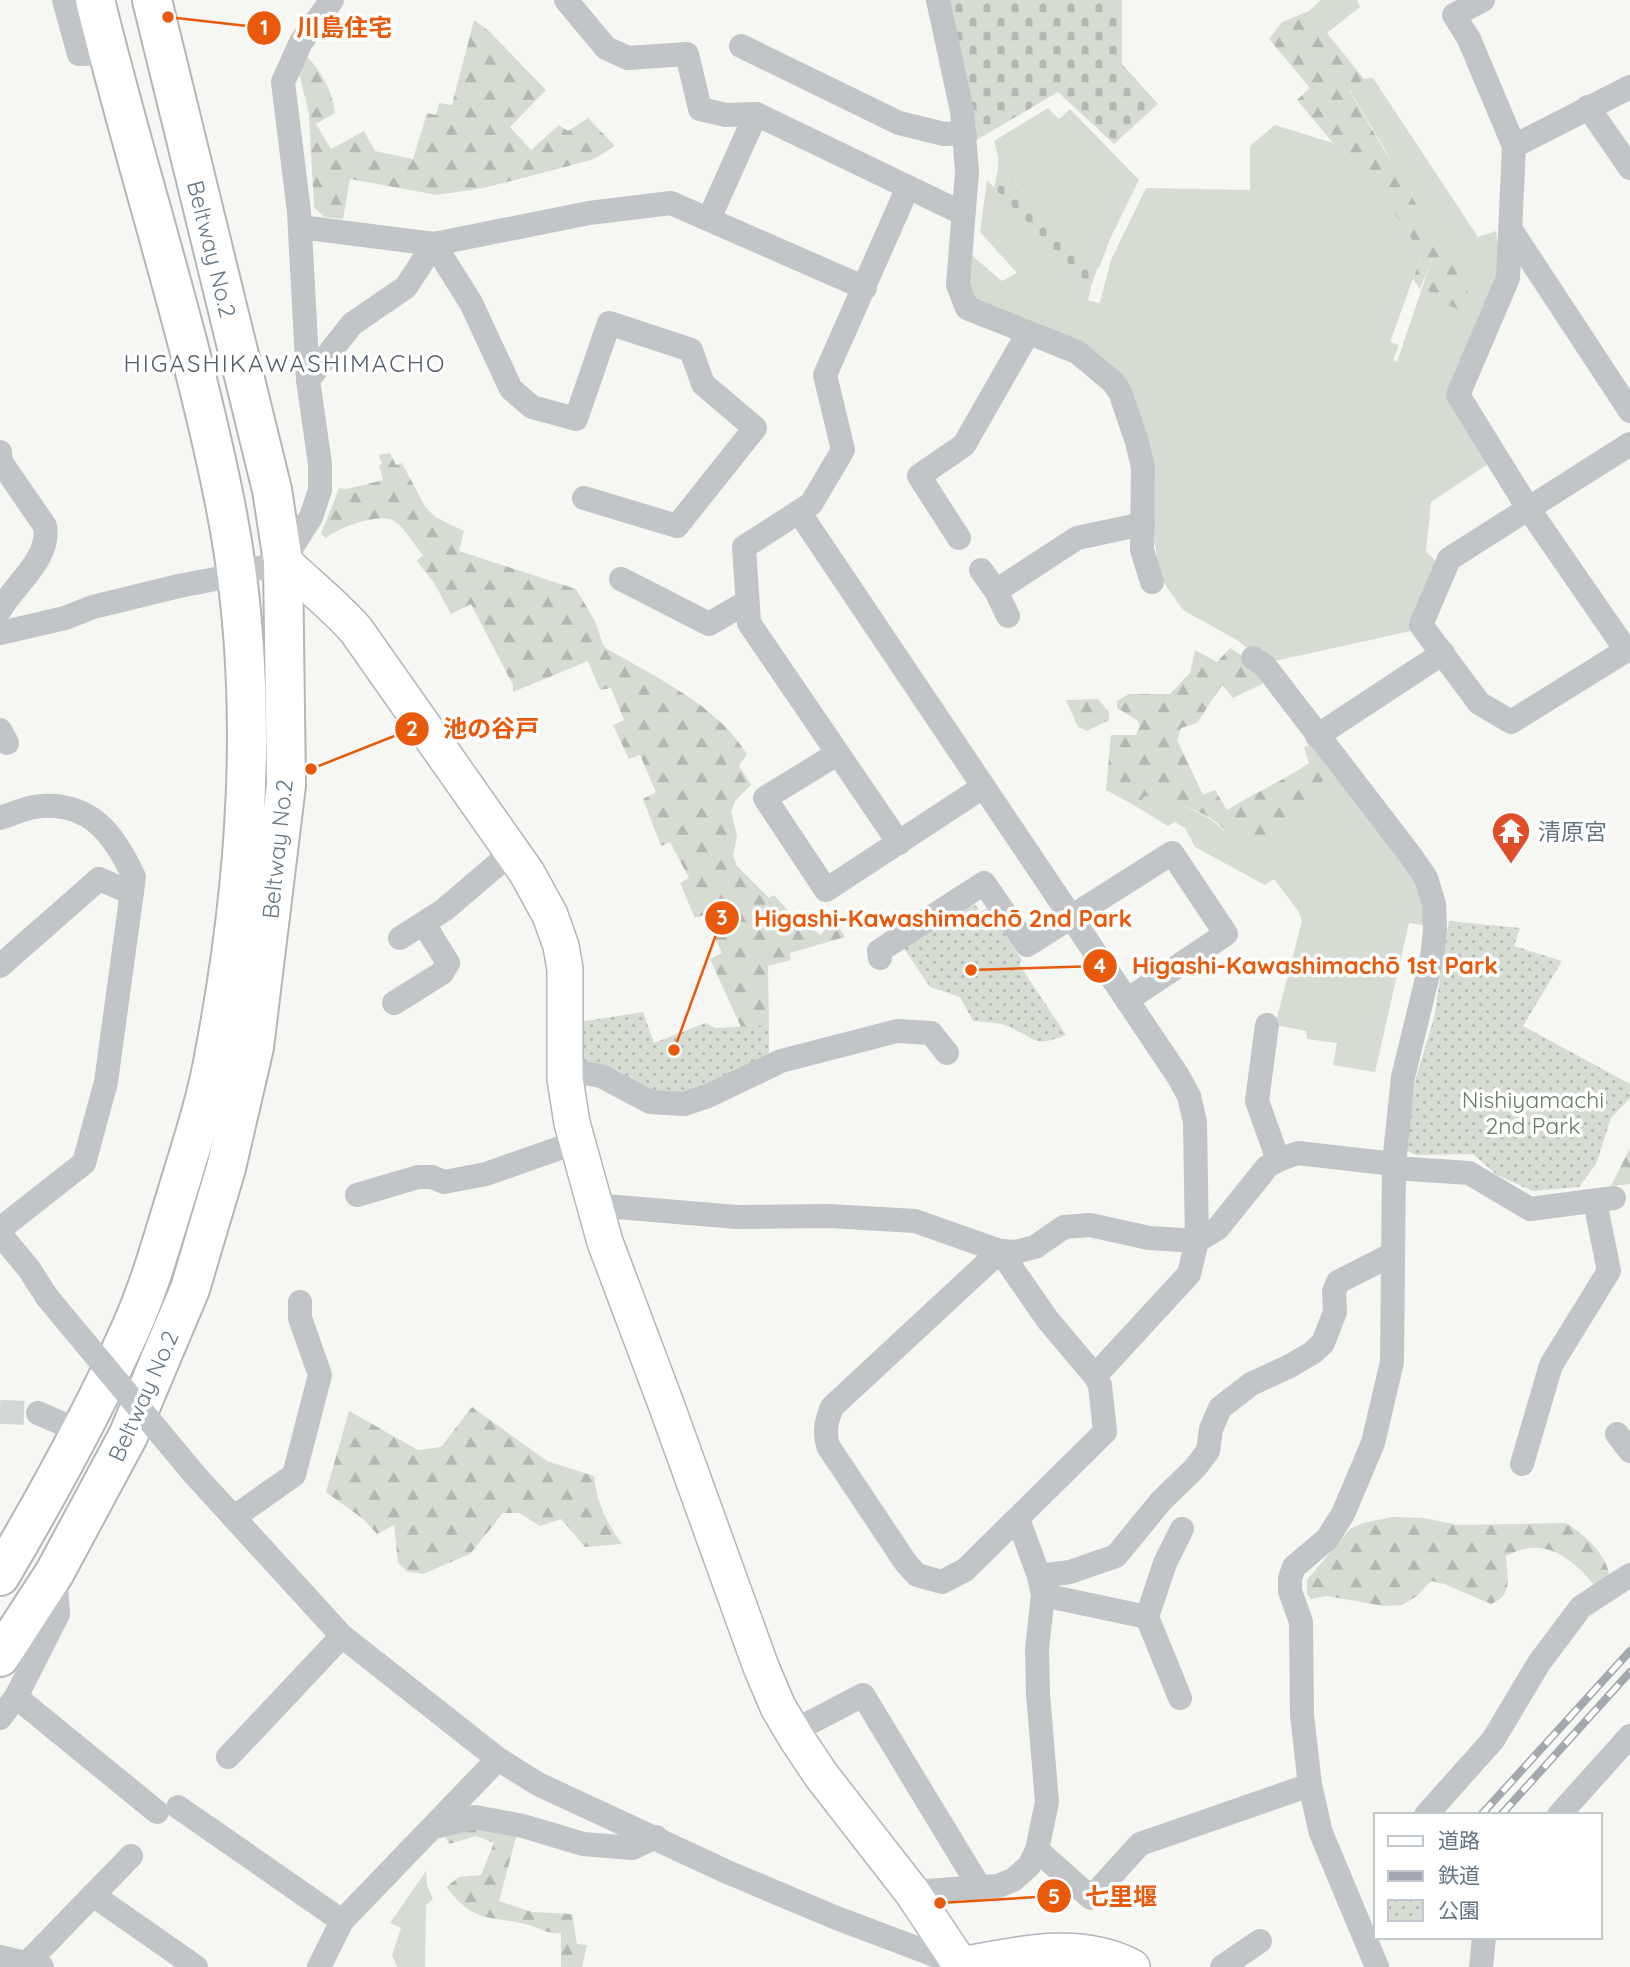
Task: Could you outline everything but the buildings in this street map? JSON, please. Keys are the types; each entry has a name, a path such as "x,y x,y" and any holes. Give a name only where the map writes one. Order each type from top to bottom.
{"main road":[{"name":"Beltway No.2","path":"0,1576 45,1499 79,1432 136,1313 164,1236 198,1125 215,1055 232,947 243,824 247,744 244,639 226,505 182,318 95,0"},
{"name":"Beltway No.2","path":"0,1657 55,1572 128,1436 190,1289 226,1168 254,1047 286,785 283,561 272,490 152,0"}],"street":[{"path":"64,0 79,54 108,53"},
{"path":"0,633 65,618 93,607 236,575 283,561 311,517 320,490 320,464 308,380 300,227 283,82 301,42 332,0"},
{"path":"566,0 606,48 628,58 687,54 701,108 726,115 756,114 962,213"},
{"path":"938,0 961,111 967,172 958,285 967,308 1077,352 1120,392 1143,467 1142,550 1152,582"},
{"path":"1483,0 1450,8 1469,39 1514,146 1508,278 1458,395 1528,508 1628,649 1511,722 1479,703 1421,625 1449,559 1528,508 1630,444"},
{"path":"741,46 898,123 944,134 964,133"},
{"path":"1514,146 1630,87"},
{"path":"1588,107 1630,168"},
{"path":"709,219 756,114"},
{"path":"899,843 749,623 744,547 811,504 843,450 825,375 908,187"},
{"path":"300,227 434,244 589,213 671,203 865,288"},
{"path":"1511,230 1630,411"},
{"path":"308,380 352,324 406,287 434,244"},
{"path":"434,244 471,303 511,389 531,407 576,419 609,323 691,350 704,384 755,428 677,526 584,498"},
{"path":"959,538 919,476 964,445 1028,334"},
{"path":"0,452 2,462 46,526 47,538 43,551 0,610"},
{"path":"799,512 1189,1096 1195,1122 1197,1241 1189,1274 1095,1376"},
{"path":"996,591 1077,538 1143,524"},
{"path":"283,561 340,611 356,629 527,873 550,915 561,946 565,969 565,1070 572,1123 594,1205 605,1242 761,1667 792,1732 821,1775 912,1892 961,1966"},
{"path":"982,570 996,591 1007,616"},
{"path":"621,579 709,624 747,602"},
{"path":"1317,736 1443,653"},
{"path":"1253,658 1265,666 1411,856 1426,878 1434,904 1432,958 1402,1077 1394,1166 1392,1362 1373,1443 1343,1514 1327,1539 1294,1567 1290,1578 1290,1591 1301,1622 1302,1715 1310,1786 1321,1833 1377,1967"},
{"path":"837,754 765,798 826,890 983,787"},
{"path":"0,818 40,806 67,808 90,816 109,833 124,854 135,877 106,1082 84,1163 0,1228"},
{"path":"400,938 444,911 512,852"},
{"path":"880,958 879,951 984,883 1027,945 1171,853 1226,934 1127,1000"},
{"path":"0,966 99,879 132,893"},
{"path":"394,1003 442,973 448,963 424,924"},
{"path":"1266,1025 1257,1101 1278,1160"},
{"path":"565,1070 601,1076 650,1102 684,1104 708,1096 781,1060 896,1027 931,1033 947,1053"},
{"path":"357,1195 418,1177 432,1177 444,1182 486,1174 577,1142"},
{"path":"594,1205 736,1217 829,1216 915,1221 1000,1251 1016,1252 1035,1247 1064,1227 1090,1225 1149,1238 1197,1241 1218,1228 1267,1167 1298,1153 1469,1173 1530,1209 1604,1200 1609,1271 1551,1365 1522,1464"},
{"path":"0,1234 29,1269 47,1297 194,1474 342,1636 498,1759 538,1784 725,1871 961,1966 1030,1952 1065,1950 1098,1954 1132,1967"},
{"path":"1000,1251 1047,1319 1095,1376 1100,1385 1105,1432 956,1577 942,1582 917,1575 906,1563 835,1456 825,1435 826,1422 832,1407 1000,1251"},
{"path":"1041,1586 1070,1572 1116,1556 1161,1501 1195,1468 1208,1451 1211,1429 1220,1408 1251,1384 1312,1353 1323,1343 1329,1330 1335,1312 1334,1292 1338,1282 1393,1254"},
{"path":"233,1517 294,1475 320,1375 300,1318 300,1303"},
{"path":"38,1413 79,1432"},
{"path":"912,1892 999,1886 1013,1880 1029,1866 1037,1850 1047,1802 1038,1694 1037,1649 1041,1586 1018,1519"},
{"path":"1180,1698 1147,1617 1165,1563 1182,1528"},
{"path":"1135,1533 1165,1563"},
{"path":"0,1718 16,1697 58,1614 55,1572"},
{"path":"1428,1813 1493,1740 1539,1663 1581,1607 1630,1575"},
{"path":"1041,1586 1147,1617"},
{"path":"228,1757 342,1636"},
{"path":"792,1732 863,1695 980,1888"},
{"path":"16,1697 171,1810 342,1921"},
{"path":"1561,1813 1630,1736"},
{"path":"319,1967 342,1921 498,1759"},
{"path":"1037,1850 1091,1898 1140,1844 1310,1786"},
{"path":"434,1827 475,1817 523,1826 583,1844 632,1848 656,1837"},
{"path":"0,1957 35,1965 93,1895 131,1856"},
{"path":"93,1895 195,1967"},
{"path":"1481,1967 1484,1939"},
{"path":"1222,1967 1260,1941"}],"green space":[{"path":"944,0 1122,0 1122,64 1158,104 1114,144 1058,92 975,141"},
{"path":"1321,0 1357,0 1360,7 1327,33 1320,19 1309,11"},
{"path":"1309,11 1320,19 1327,33 1364,79 1349,90 1472,299 1458,309 1440,303 1423,285 1432,259 1420,289 1413,279 1422,254 1372,180 1333,143 1297,100 1310,88 1269,39 1282,22"},
{"path":"474,20 489,31 546,90 510,127 531,150 559,125 568,131 588,118 615,146 594,159 483,188 437,195 350,179 343,219 324,217 314,207 309,114 299,73 306,55 325,81 334,104 335,113 316,124 331,149 364,131 375,151 413,159 427,113 436,115 439,103 452,105"},
{"path":"1373,78 1478,237 1496,231 1502,277 1451,393 1491,462 1431,502 1426,552 1437,562 1411,631 1266,663 1237,640 1183,610 1166,586 1160,573 1152,529 1155,482 1134,396 973,305 968,282 969,253 1002,281 1017,273 980,232 987,180 1091,287 1088,300 1098,303 1111,260 1146,188 1250,190 1250,146 1275,125 1333,143 1372,180 1422,254 1390,342 1399,345 1393,360 1397,362 1423,285 1440,303 1458,309 1386,151 1349,89 1364,79"},
{"path":"1048,108 1059,119 1070,109 1139,180 1097,269 1006,173 998,169 994,141"},
{"path":"998,169 1006,173 1097,269 1091,287 994,188"},
{"path":"390,453 396,465 402,463 424,505 435,517 464,531 459,551 576,589 595,621 604,647 663,680 701,706 734,736 747,754 739,766 751,785 735,801 731,812 737,835 733,856 737,866 769,898 774,895 796,919 821,935 828,925 840,929 845,937 790,953 791,960 768,966 769,1025 741,1027 710,959 722,953 704,915 695,918 680,883 689,878 670,842 661,846 643,799 656,792 640,755 629,759 613,725 624,720 611,688 600,690 588,661 513,692 513,685 471,604 451,614 434,583 417,561 423,555 398,524 379,518 349,526 326,538 321,534 339,488 347,489 383,480 379,455"},
{"path":"1230,648 1260,667 1270,680 1233,698 1222,685 1197,723 1181,728 1177,740 1203,795 1215,790 1227,810 1309,763 1304,747 1314,744 1337,765 1279,826 1254,842 1238,840 1212,819 1188,808 1145,796 1137,807 1106,790 1111,735 1136,735 1140,726 1138,721 1117,708 1117,701 1129,694 1170,694 1190,673 1195,650 1217,662"},
{"path":"1098,699 1109,712 1109,720 1087,731 1078,727 1066,700"},
{"path":"1337,765 1419,875 1429,926 1409,923 1375,1072 1333,1065 1337,1043 1307,1039 1306,1031 1275,1025 1302,921 1299,912 1274,879 1265,885 1195,847 1185,828 1175,822 1168,826 1137,807 1145,796 1166,801 1206,816 1223,830"},
{"path":"973,901 980,912 988,908 1022,960 1019,964 1066,1035 1040,1041 1003,1025 973,1021 960,997 930,987 903,947"},
{"name":"Nishiyamachi 2nd Park","path":"1449,921 1520,928 1514,946 1562,961 1523,1026 1630,1084 1630,1098 1611,1118 1596,1164 1579,1187 1533,1191 1497,1175 1473,1154 1416,1155 1405,1150 1416,1077 1434,1018"},
{"path":"643,1012 654,1043 705,1023 716,1028 769,1025 769,1058 678,1099 578,1065 579,1022"},
{"path":"1630,1148 1630,1184 1611,1186"},
{"path":"472,1407 547,1461 594,1476 603,1512 622,1544 585,1547 561,1519 540,1526 519,1513 503,1513 470,1554 423,1574 408,1572 398,1563 394,1525 377,1534 363,1519 326,1492 349,1411 418,1450 441,1447"},
{"path":"1392,1517 1424,1518 1458,1525 1566,1523 1581,1533 1600,1554 1610,1579 1596,1587 1567,1559 1545,1549 1533,1548 1506,1556 1508,1584 1503,1595 1491,1604 1431,1581 1417,1596 1402,1605 1384,1606 1327,1596 1311,1599 1307,1594 1307,1580 1350,1529 1363,1523"},
{"path":"475,1825 517,1834 499,1901 532,1912 572,1914 577,1944 587,1945 582,1967 561,1967 561,1933 475,1913 466,1908 446,1887 459,1877 481,1875 494,1843 476,1836 449,1844 444,1834"},
{"path":"426,1871 427,1885 433,1899 426,1905 425,1967 397,1967 392,1955 401,1928 390,1923"}],"tunnel":[{"path":"0,1412 38,1413"}],"railway":[{"path":"1483,1813 1630,1651"},
{"path":"1503,1813 1630,1672"}],"place":[{"name":"川島住宅","path":"168,17"},
{"name":"池の谷戸","path":"311,769"},
{"name":"清原宮","path":"1511,865"},
{"name":"Higashi-Kawashimachō 1st Park","path":"971,970"},
{"name":"Higashi-Kawashimachō 2nd Park","path":"674,1050"},
{"name":"七里堰","path":"940,1903"}],"district":[{"name":"HIGASHIKAWASHIMACHO","path":"285,363"}]}
